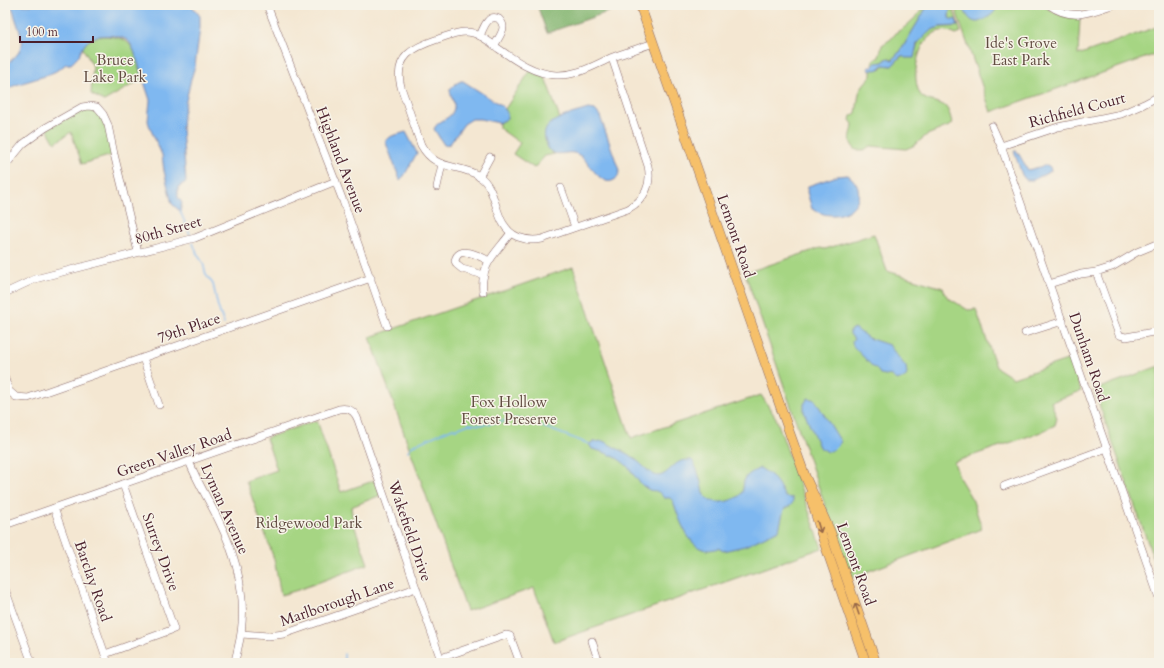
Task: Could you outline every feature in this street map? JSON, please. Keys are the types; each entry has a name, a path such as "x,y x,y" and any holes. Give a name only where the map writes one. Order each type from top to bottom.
{"main road":[{"name":"Lemont Road","path":"640,5 806,476 830,531 876,663"},
{"name":"Lemont Road","path":"806,476 821,532 866,663"}],"street":[{"name":"Highland Avenue","path":"267,5 336,181 387,326"},
{"path":"1049,5 1064,13 1079,15 1112,5"},
{"path":"480,36 488,20 497,18 502,22 503,28 495,45"},
{"path":"612,58 650,171 649,182 645,195 638,203 628,209 542,239 531,240 525,240 510,234 502,222 488,187 479,176 437,163 429,156 421,145 399,77 402,62 417,46 462,32 474,33 480,36 530,69 556,75 577,73 612,58 653,43"},
{"name":"Richfield Court","path":"1001,146 1058,127 1121,114 1159,96"},
{"path":"5,166 23,144 46,128 82,107 95,107 100,110 108,125 138,252"},
{"name":"Dunham Road","path":"992,126 1001,146 1159,598"},
{"path":"479,176 490,157"},
{"path":"437,187 442,164"},
{"name":"80th Street","path":"5,292 35,279 195,238 336,181"},
{"path":"561,188 575,228"},
{"path":"483,292 482,281 489,261 510,234"},
{"path":"1049,284 1081,274 1096,272 1112,267 1136,252 1159,243"},
{"path":"484,275 459,267 455,261 456,257 458,254 467,252 489,261"},
{"path":"1096,272 1119,335 1126,337 1159,332"},
{"name":"79th Place","path":"5,379 10,391 16,397 28,398 370,278"},
{"path":"1025,333 1062,320"},
{"path":"143,358 159,405"},
{"name":"Green Valley Road","path":"5,525 339,409 343,408 351,410"},
{"name":"Wakefield Drive","path":"351,410 358,420 442,661"},
{"path":"1004,486 1107,448"},
{"name":"Lyman Avenue","path":"189,460 197,479 220,522 236,569 242,604 242,634 234,663"},
{"name":"Surrey Drive","path":"105,654 174,629 123,484"},
{"name":"Barclay Road","path":"54,508 108,663"},
{"name":"Marlborough Lane","path":"242,634 268,636 284,634 416,588"},
{"path":"5,589 32,663"},
{"path":"442,661 506,635 510,636 520,663"},
{"path":"592,641 599,663"}],"green space":[{"path":"537,5 628,5 547,33"},
{"path":"924,5 928,5 900,52 893,60 890,58 886,59 883,62 873,65 874,60 879,57 882,45 918,15"},
{"path":"950,5 952,5 961,32 956,34 947,31 936,32 927,39 919,53 916,79 917,87 922,97 945,106 949,112 952,123 949,126 927,135 913,146 906,149 870,146 864,150 856,150 850,141 853,124 850,120 851,116 856,113 859,93 863,85 871,76 871,70 880,69 883,65 892,66 901,56 915,55 923,36 932,30 942,27 958,26 957,21 949,19"},
{"name":"Ide's Grove East Park","path":"954,5 1043,5 1060,14 1080,18 1078,55 1159,26 1159,53 991,112"},
{"name":"Bruce Lake Park","path":"100,36 121,39 132,47 142,79 104,101 91,94 93,66 82,47 89,40"},
{"path":"530,71 545,77 560,119 557,120 551,152 555,154 545,156 534,168 513,154 520,143 499,128 499,123 507,118 505,109"},
{"path":"88,110 99,115 103,121 108,134 112,155 82,164 71,132 55,143 47,129 81,111"},
{"path":"874,234 887,271 943,288 947,297 968,310 976,309 996,367 1013,378 1070,359 1081,391 1051,402 1057,418 1055,425 1041,432 954,462 960,479 973,501 982,529 850,578 745,273 820,248 825,249"},
{"name":"Fox Hollow Forest Preserve","path":"573,267 631,438 761,395 776,418 822,548 554,642 534,588 467,611 370,337"},
{"path":"1159,366 1159,574 1094,390"},
{"name":"Ridgewood Park","path":"317,420 341,492 376,480 381,495 351,507 353,522 368,564 281,595 274,559 246,481 277,470 266,438"}],"water":[{"path":"11,5 191,5 200,16 200,28 195,66 183,114 182,129 186,182 178,187 178,197 182,203 180,211 172,204 164,171 162,155 148,121 150,100 134,51 129,42 122,38 106,35 96,37 91,39 86,44 71,64 66,64 55,72 5,90 5,65 17,55 20,50 22,40"},
{"path":"928,5 950,5 949,18 953,20 956,19 958,26 940,27 928,33 917,44 914,58 905,58 901,56 892,66 883,65 877,70 868,69 875,63 883,62 888,58 893,60 900,52"},
{"path":"962,5 995,5 996,9 989,17 976,22 969,18"},
{"path":"461,81 502,106 507,112 507,118 499,123 472,119 464,124 450,144 444,145 434,129 453,112 454,106 450,89"},
{"path":"588,109 595,110 600,116 619,170 618,176 614,180 604,180 595,173 583,158 576,153 558,154 549,150 547,145 545,132 553,122 567,115"},
{"path":"406,132 417,153 404,176 400,180 386,140 392,136"},
{"path":"1014,151 1017,151 1028,170 1047,165 1050,167 1051,171 1033,180 1026,180 1022,175"},
{"path":"848,175 855,181 859,195 857,202 852,207 839,215 823,214 812,209 807,192 808,186 837,176"},
{"path":"855,328 868,338 889,345 906,367 907,374 905,378 896,380 892,376 880,374 876,368 873,367 853,346 852,342 854,339 850,334 850,330"},
{"path":"808,398 815,400 841,442 833,450 828,452 819,447 804,412 804,404"},
{"path":"603,441 635,458 657,476 664,474 679,462 684,460 692,460 699,474 703,493 714,502 725,502 739,496 742,492 746,477 760,468 771,475 785,497 793,498 793,502 790,506 784,509 779,530 745,546 723,551 718,548 708,550 701,548 689,538 673,501 670,498 664,498 659,492 649,490 643,486 628,467 620,460 607,453 592,449 589,444"}],"waterway":[{"path":"180,211 190,234"},
{"path":"193,243 197,254 203,263 206,275 213,284 218,307 224,324"},
{"path":"408,451 416,444 453,428 456,429 469,424 481,425 515,419 525,420 589,444"},
{"path":"344,654 344,663"}]}
